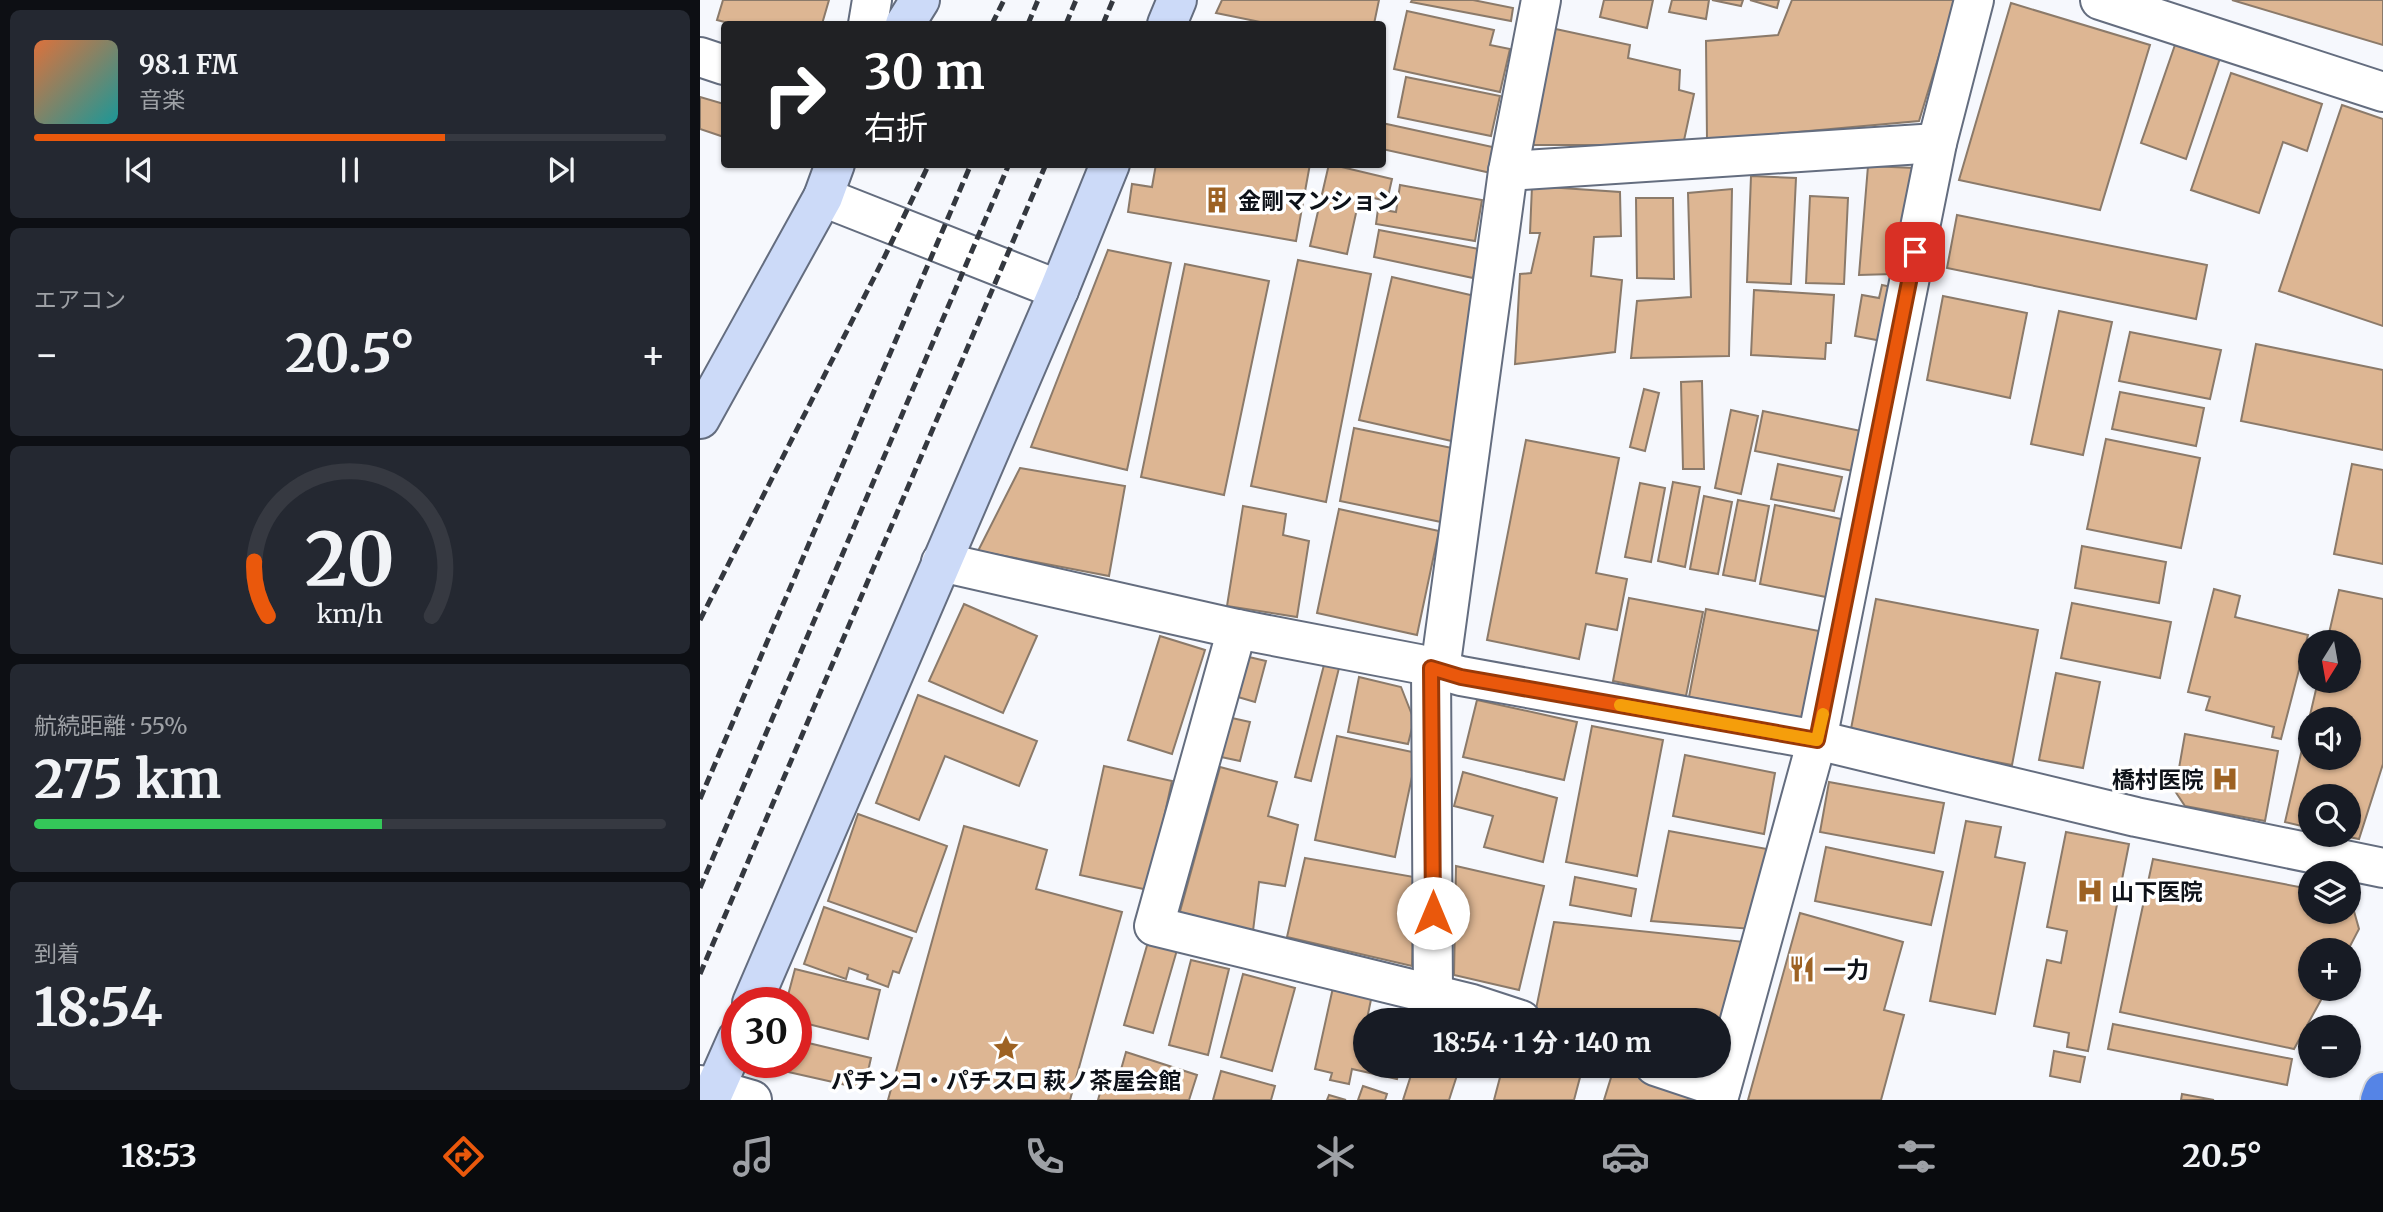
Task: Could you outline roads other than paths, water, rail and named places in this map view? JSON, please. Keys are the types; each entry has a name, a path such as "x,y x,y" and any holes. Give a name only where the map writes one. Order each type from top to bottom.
{"highway":[{"path":"2380,1100 2383,1092"}],"street":[{"path":"868,21 872,0"},
{"path":"907,21 920,0"},
{"path":"1168,21 1177,0"},
{"path":"1433,994 1435,669 1508,171 1541,0"},
{"path":"1683,1078 1720,1094 1817,740 1937,143 1974,0"},
{"path":"2100,0 2383,92"},
{"path":"700,57 721,64"},
{"path":"1508,171 1937,143"},
{"path":"759,987 1059,290 1108,168"},
{"path":"700,419 829,181 1059,290"},
{"path":"941,562 1237,629 1435,669 1461,677 1817,740 2136,817 2383,868"},
{"path":"1237,629 1154,926 1484,1008"},
{"path":"721,1069 709,1091 752,1100"}],"railway":[{"path":"994,21 1004,0"},
{"path":"1029,21 1038,0"},
{"path":"1067,21 1076,0"},
{"path":"1104,21 1113,0"},
{"path":"700,620 927,168"},
{"path":"700,799 969,168"},
{"path":"700,888 1007,168"},
{"path":"700,974 1044,168"}],"place":[{"name":"金剛マンション","path":"1217,200"},
{"name":"橋村医院","path":"2225,779"},
{"name":"山下医院","path":"2090,891"},
{"name":"一力","path":"1802,969"},
{"name":"パチンコ・パチスロ 萩ノ茶屋会館","path":"1006,1048"}]}
